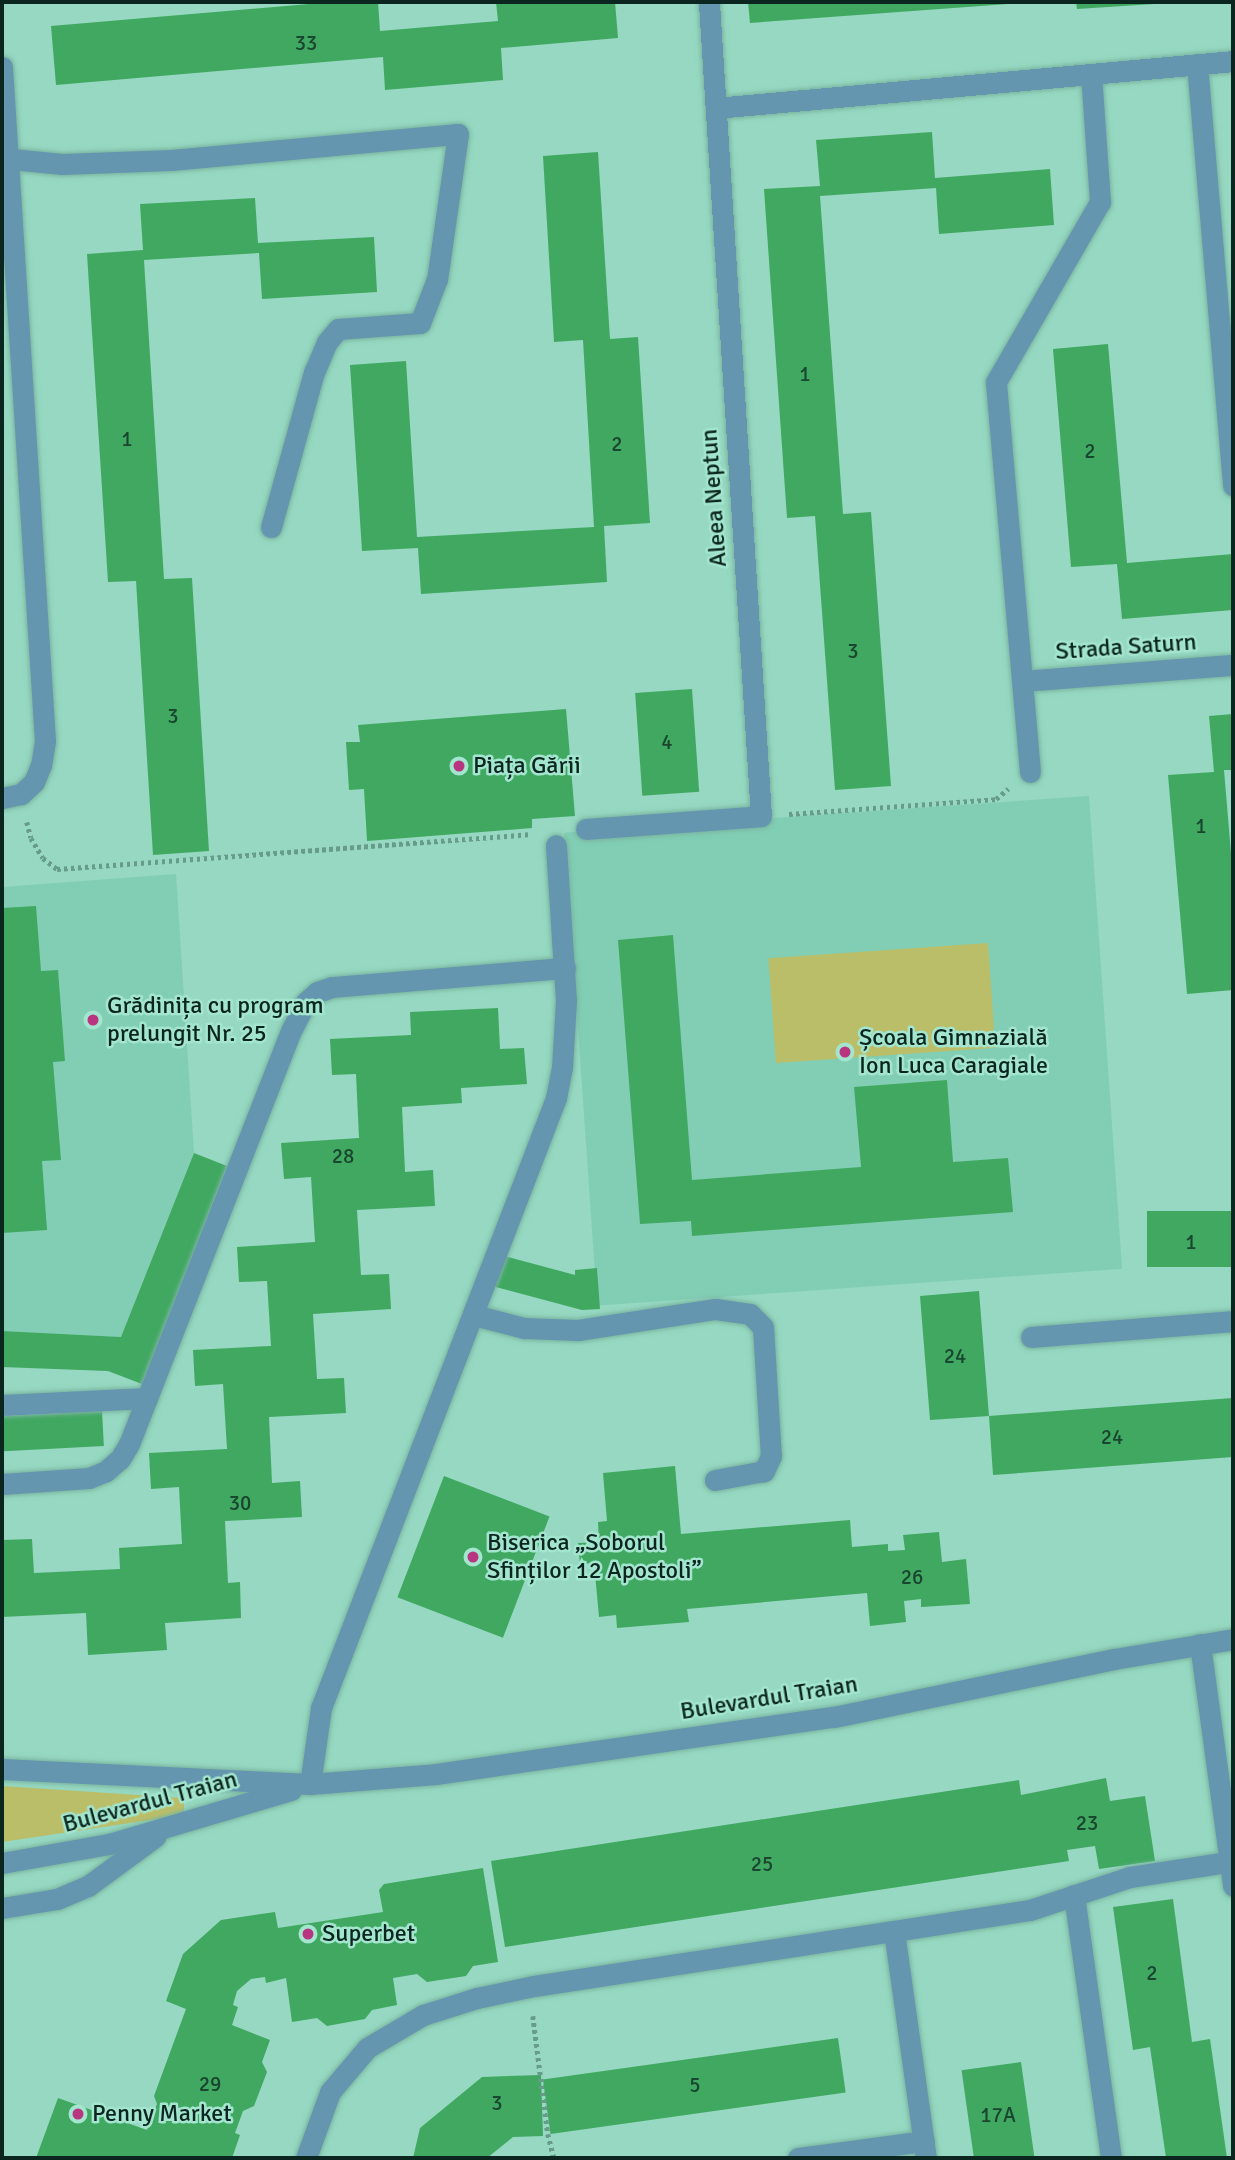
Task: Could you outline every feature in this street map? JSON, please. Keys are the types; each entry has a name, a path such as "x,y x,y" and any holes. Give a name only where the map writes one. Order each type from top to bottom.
{"street":[{"name":"Aleea Neptun","path":"709,2 761,816"},
{"path":"716,108 1233,61"},
{"path":"1197,64 1233,485"},
{"path":"2,67 5,158 45,741 41,765 34,782 11,796"},
{"path":"1030,772 996,382 1100,202 1091,74"},
{"path":"5,158 61,164 171,160 457,134 437,279 420,323 338,329 327,342 314,372 271,527"},
{"name":"Strada Saturn","path":"1023,681 1233,665"},
{"path":"586,830 761,816"},
{"path":"310,1784 321,1708 556,1098 562,1068 565,968 556,845"},
{"path":"2,1484 72,1480 106,1471 120,1460 129,1444 292,1029 306,1002 317,992 332,987 565,968"},
{"path":"474,1315 524,1328 578,1330 715,1309 750,1314 764,1327 771,1456 764,1471 715,1479"},
{"path":"1031,1337 1233,1321"},
{"path":"2,1405 147,1398"},
{"name":"Bulevardul Traian","path":"2,1769 310,1784 436,1774 834,1717 1233,1639"},
{"path":"1200,1644 1232,1861 1233,1886"},
{"name":"Bulevardul Traian","path":"2,1863 97,1846 310,1784"},
{"path":"2,1908 58,1899 88,1886 169,1827"},
{"path":"306,2158 330,2092 367,2048 423,2015 477,1998 529,1987 1030,1910 1130,1877 1232,1861"},
{"path":"1074,1895 1111,2158"},
{"path":"798,2158 925,2149 894,1931"}],"path":[{"path":"761,816 996,799 1030,772"},
{"path":"11,796 43,859 57,869 586,830"},
{"path":"529,1987 548,2134 554,2158"}],"shaded area":[{"name":"Școala Gimnazială Ion Luca Caragiale","path":"1089,796 1122,1269 597,1306 564,833"},
{"name":"Grădinița cu program prelungit Nr. 25","path":"176,874 194,1153 121,1337 2,1331 2,887"},
{"path":"988,943 995,1048 776,1063 769,958"},
{"path":"2,1786 184,1798 184,1815 2,1842"}],"building":[{"path":"332,2 378,2 380,31 498,21 496,2 615,2 618,38 501,48 503,80 385,90 383,57 56,85 51,26"},
{"path":"748,2 1008,2 1008,4 750,23"},
{"path":"1076,2 1154,2 1154,4 1077,9"},
{"path":"932,132 935,178 1050,169 1054,225 939,234 936,188 820,196 843,514 871,512 891,786 835,790 815,516 787,518 764,189 820,186 816,140"},
{"path":"598,152 610,339 638,337 650,523 604,526 607,582 421,594 418,548 362,551 350,365 406,361 417,537 594,527 583,340 554,342 543,156"},
{"path":"255,198 258,243 374,237 377,292 262,299 259,253 144,260 164,579 192,578 209,851 153,855 136,581 108,582 87,254 143,250 140,204"},
{"path":"1108,344 1127,563 1233,554 1233,610 1122,619 1117,564 1071,567 1053,349"},
{"path":"692,689 699,792 642,796 635,693"},
{"name":"Piața Gării","path":"566,709 575,816 532,819 532,828 367,841 364,789 349,790 346,742 360,742 358,725"},
{"path":"1233,714 1233,770 1224,770 1233,877 1233,990 1187,994 1168,775 1214,772 1209,716"},
{"path":"36,906 41,971 58,970 65,1061 53,1062 61,1160 42,1161 47,1230 2,1233 2,908"},
{"path":"673,935 692,1180 861,1167 854,1087 947,1080 953,1162 1008,1158 1013,1212 692,1236 691,1221 640,1224 618,940"},
{"path":"498,1008 500,1049 524,1048 527,1084 461,1088 462,1103 402,1107 405,1172 433,1170 435,1206 357,1210 361,1275 389,1274 391,1309 313,1314 317,1379 344,1378 346,1413 269,1417 272,1483 300,1481 302,1517 225,1521 228,1583 240,1582 241,1618 165,1623 167,1650 88,1655 86,1613 2,1617 2,1540 32,1539 34,1573 120,1569 119,1548 182,1544 179,1487 151,1489 149,1453 227,1449 223,1384 195,1386 193,1350 271,1346 267,1281 239,1282 237,1247 315,1242 311,1177 284,1179 281,1143 359,1138 356,1074 332,1075 330,1039 411,1035 410,1012"},
{"path":"194,1153 227,1166 142,1384 108,1371 2,1367 2,1331 121,1337"},
{"path":"1147,1211 1233,1211 1233,1267 1147,1267"},
{"path":"501,1255 575,1275 575,1270 597,1268 600,1309 582,1310 492,1286"},
{"path":"979,1291 989,1416 930,1420 920,1296"},
{"path":"1233,1398 1233,1457 993,1475 989,1416"},
{"path":"102,1411 104,1446 4,1451 2,1416"},
{"path":"675,1466 681,1534 850,1520 852,1547 888,1544 888,1551 905,1550 903,1535 939,1532 942,1562 966,1559 970,1604 921,1607 921,1599 904,1601 906,1622 870,1626 867,1593 687,1609 689,1622 617,1628 616,1615 599,1617 594,1563 580,1564 578,1543 599,1542 598,1522 607,1521 603,1473"},
{"name":"Biserica „Soborul Sfinților 12 Apostoli”","path":"444,1476 549,1516 503,1638 397,1597"},
{"path":"1106,1778 1110,1801 1145,1796 1155,1861 1099,1869 1095,1846 1067,1850 1069,1861 505,1947 491,1861 1019,1780 1021,1795"},
{"path":"483,1868 498,1962 473,1966 466,1976 427,1982 417,1974 393,1978 397,2005 372,2010 365,2019 327,2026 317,2018 292,2022 286,1978 266,1983 265,1977 251,1979 237,1991 233,2005 238,2007 232,2025 270,2040 262,2062 267,2072 254,2106 243,2111 235,2133 240,2135 232,2158 36,2158 58,2098 147,2130 157,2104 154,2096 186,2009 166,2001 183,1954 221,1920 275,1912 278,1928 383,1912 379,1890 384,1884"},
{"path":"1173,1899 1192,2042 1210,2039 1227,2158 1166,2158 1150,2047 1133,2050 1113,1907"},
{"path":"838,2038 846,2092 551,2134 543,2079"},
{"path":"1021,2062 1034,2158 974,2158 962,2070"},
{"path":"541,2075 543,2136 513,2137 487,2158 413,2158 420,2128 482,2077"}],"place":[{"name":"Piața Gării","path":"459,766"},
{"name":"Grădinița cu program prelungit Nr. 25","path":"93,1020"},
{"name":"Școala Gimnazială Ion Luca Caragiale","path":"845,1052"},
{"name":"Biserica „Soborul Sfinților 12 Apostoli”","path":"473,1557"},
{"name":"Superbet","path":"308,1934"},
{"name":"Penny Market","path":"78,2114"}]}
